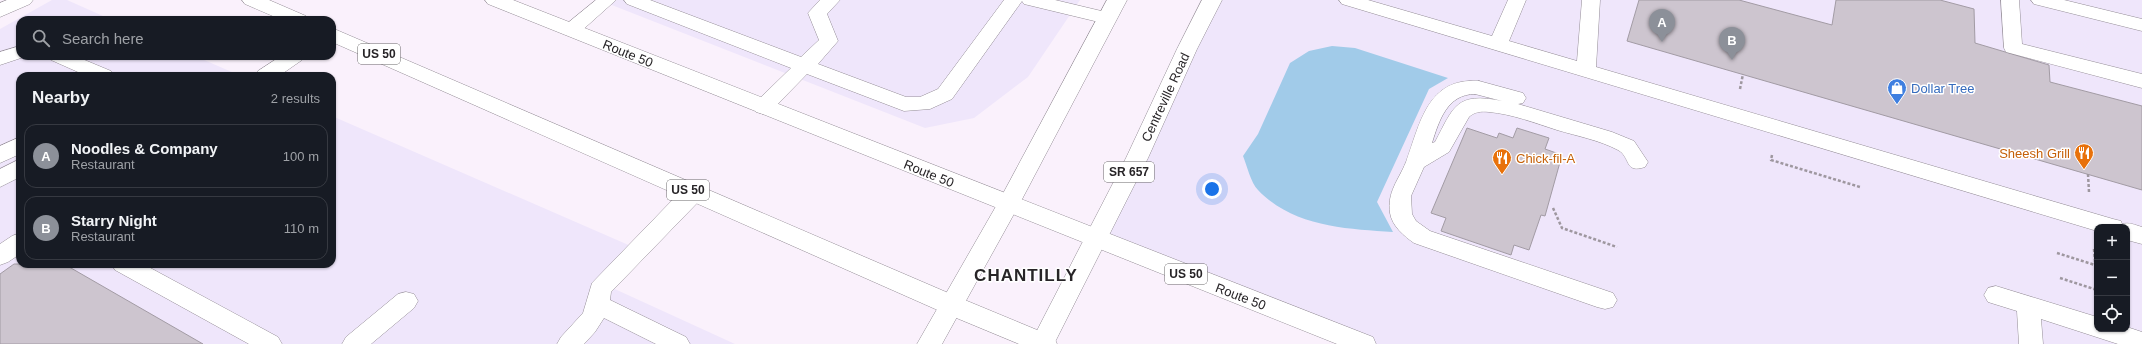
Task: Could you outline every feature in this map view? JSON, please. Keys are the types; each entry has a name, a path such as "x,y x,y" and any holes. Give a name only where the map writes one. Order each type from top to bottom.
{"main road":[{"path":"0,10 23,0"},
{"path":"252,0 290,16"},
{"name":"Route 50","path":"494,0 1364,344"},
{"path":"929,344 1008,204 1117,0"},
{"name":"Centreville Road","path":"1043,344 1097,238 1212,0"},
{"name":"US 50","path":"336,36 1043,344"}],"lane":[{"path":"571,30 607,0"},
{"path":"633,0 904,104 923,104 945,94 1013,0"},
{"path":"763,107 829,41 817,13 830,0"},
{"path":"1030,0 1107,18"},
{"path":"1348,0 2103,224"},
{"path":"1498,45 1517,0"},
{"path":"1586,70 1591,0"},
{"path":"2010,0 2013,48 2142,81"},
{"path":"2040,0 2142,25"},
{"path":"0,59 16,53"},
{"path":"67,60 95,72"},
{"path":"271,72 289,60"},
{"path":"1605,300 1429,239 1408,226 1401,215 1400,196 1416,162 1442,147 1461,112 1469,106 1488,105 1514,110 1627,146 1638,162"},
{"path":"0,156 11,144"},
{"path":"0,179 16,170"},
{"path":"569,344 590,323 599,305 600,289 694,192"},
{"path":"2130,232 2142,236"},
{"path":"0,256 16,245"},
{"path":"130,268 270,344"},
{"path":"1996,296 2094,326"},
{"path":"354,344 406,301"},
{"path":"599,305 678,344"},
{"path":"2028,305 2031,344"},
{"path":"2111,332 2142,342"}],"path":[{"path":"1553,208 1562,228 1617,247"},
{"path":"2057,253 2094,265"},
{"path":"2060,278 2094,289"}],"shaded area":[{"path":"52,0 67,0 103,16 23,16"},
{"path":"599,0 1080,0 1028,77 974,118 925,128"},
{"path":"1213,0 2142,0 2142,344 1364,344 1097,239"},
{"path":"16,20 16,60 204,60 232,72 16,72 16,268 336,268 336,118 640,250 606,285 735,344 0,344 0,29"}],"water":[{"path":"1332,46 1355,48 1448,78 1429,89 1377,202 1393,232 1321,224 1287,212 1258,190 1251,179 1243,156 1258,134 1290,63 1309,51"}],"building":[{"path":"1639,0 1739,0 1832,25 1836,0 1940,0 1974,9 1975,43 2049,65 2050,82 2142,106 2142,190 1627,41"},
{"name":"Chick-fil-A","path":"1467,128 1497,138 1499,133 1513,138 1517,128 1549,138 1545,149 1562,155 1545,216 1541,215 1529,250 1514,245 1511,255 1441,231 1446,218 1431,213"},
{"path":"14,264 16,264 16,268 71,268 203,344 0,344 0,274"}],"place":[{"name":"Noodles & Company","path":"1662,42"},
{"name":"Starry Night","path":"1732,60"},
{"name":"Dollar Tree","path":"1897,105"},
{"name":"Sheesh Grill","path":"2084,170"},
{"name":"Chick-fil-A","path":"1502,175"}],"district":[{"name":"CHANTILLY","path":"1026,275"}]}
